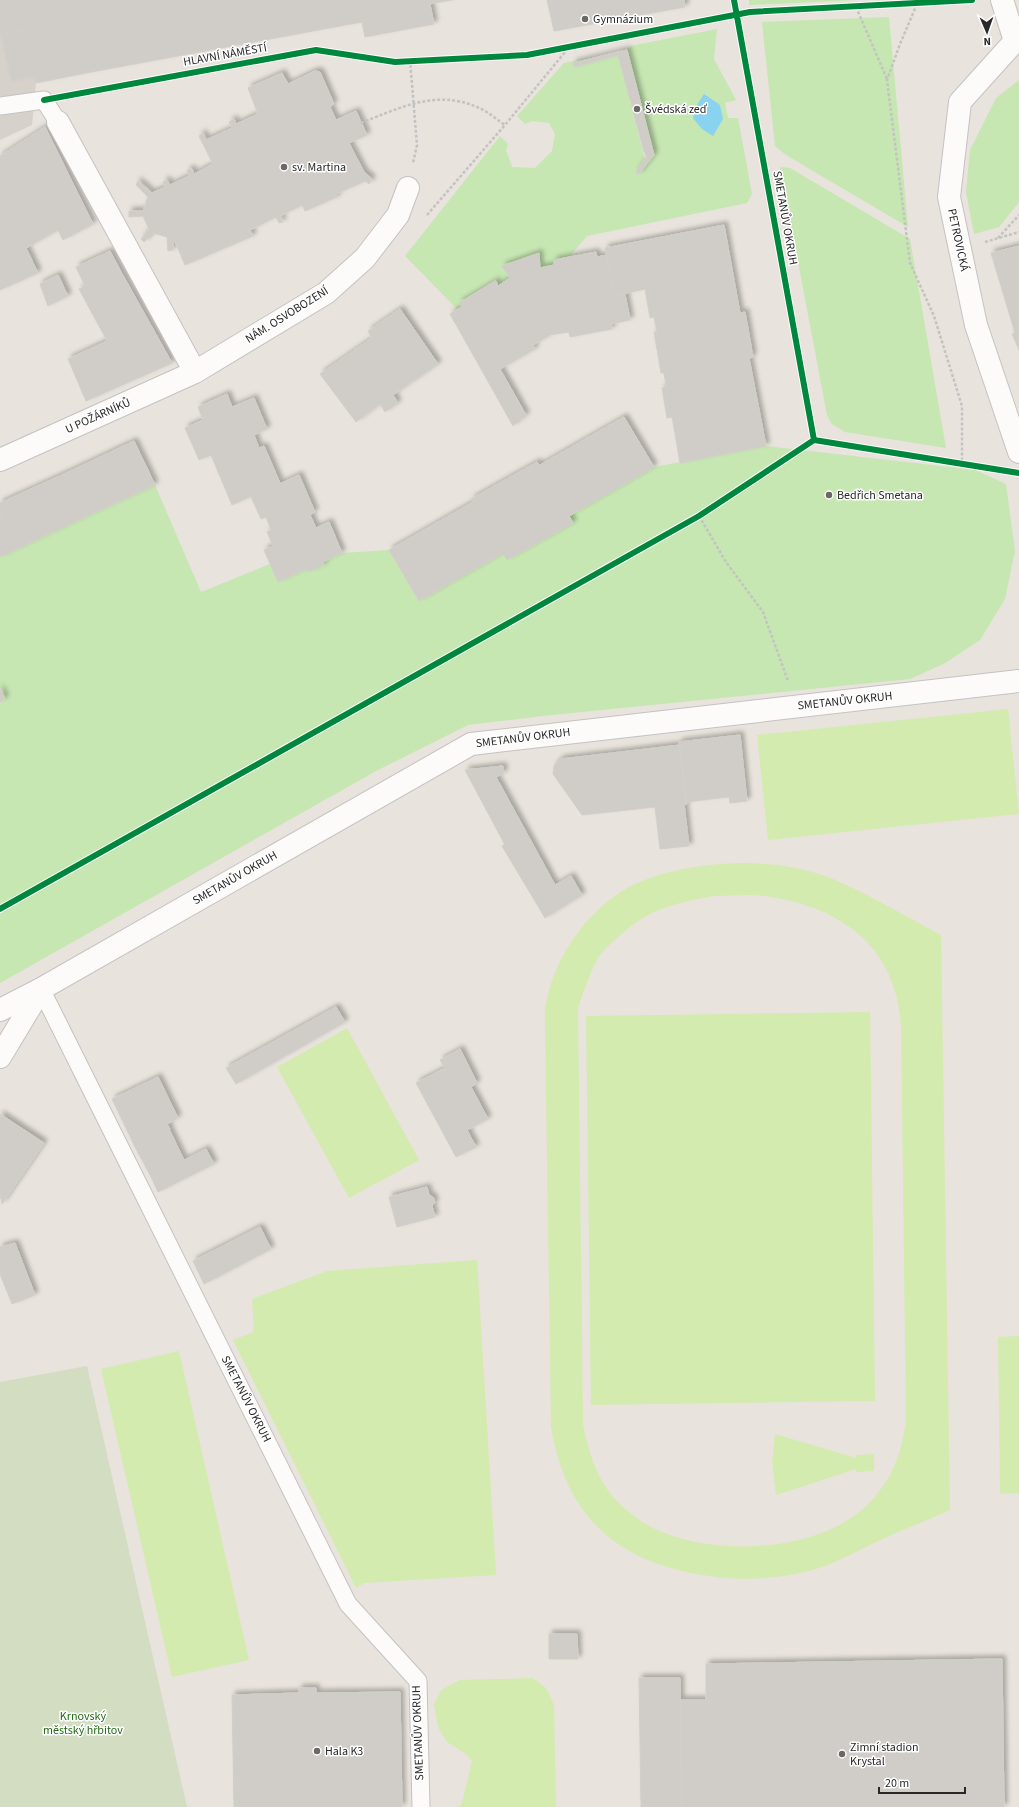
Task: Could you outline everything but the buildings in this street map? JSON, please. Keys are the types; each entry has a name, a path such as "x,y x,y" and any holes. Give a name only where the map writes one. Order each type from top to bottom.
{"street":[{"path":"1002,0 1017,41"},
{"name":"PETROVICKÁ","path":"1017,41 960,102 949,198 976,325 1019,452"},
{"path":"58,122 195,372"},
{"name":"NÁM. OSVOBOZENÍ","path":"195,372 326,293 365,258 398,215 408,188"},
{"name":"U POŽÁRNÍKŮ","path":"0,460 195,372"},
{"name":"SMETANŮV OKRUH","path":"0,1057 41,989 471,744 1019,681"},
{"path":"0,1010 41,989"}],"lane":[{"path":"0,106 44,100 58,122"},
{"name":"SMETANŮV OKRUH","path":"41,989 348,1604 418,1681 421,1807"}],"path":[{"path":"910,4 925,3"},
{"path":"888,80 900,44 917,4"},
{"path":"849,7 864,6"},
{"path":"856,7 888,80 910,262 934,316 962,406 962,464"},
{"path":"563,47 577,44"},
{"path":"398,215 420,224 505,125 570,46"},
{"path":"408,188 417,145 410,60"},
{"path":"403,61 418,60"},
{"path":"362,123 413,103 448,99 477,107 505,125"},
{"path":"997,238 1019,215"},
{"path":"960,249 1019,232"},
{"path":"954,462 969,465"},
{"path":"692,520 705,511"},
{"path":"699,516 726,562 763,612 788,680 802,706"}],"green space":[{"path":"749,0 857,0 749,5"},
{"path":"889,17 908,227 786,155 775,146 762,22"},
{"path":"717,29 714,59 736,100 725,103 728,118 738,118 752,194 747,203 587,236 570,256 554,260 554,265 540,268 539,254 498,286 496,279 461,301 462,307 457,309 405,256 500,136 508,144 506,150 512,167 535,168 552,151 555,134 549,123 532,121 525,124 517,116 564,63 627,50 630,46","holes":["627,50 654,155 638,174 645,160 618,55 579,66 577,62"]},
{"path":"1019,80 1019,202 999,227 974,234 966,192 970,150 996,98"},
{"path":"780,167 790,168 910,239 946,448 845,432 832,424 827,415"},
{"path":"766,446 975,470 1006,484 1015,551 1005,599 980,640 945,663 910,679 542,716 468,725 376,771 0,983 0,702 5,699 0,688 0,557 155,485 201,592 270,564 278,582 306,569 308,572 324,565 323,562 342,553 389,550 419,601 503,553 507,560 573,523 569,516 654,467"},
{"path":"1008,709 1019,814 768,840 757,735"},
{"path":"752,863 811,871 833,879 860,892 941,935 950,1510 822,1567 792,1575 751,1579 710,1576 667,1567 640,1557 617,1543 597,1527 581,1507 568,1484 558,1457 551,1427 545,1006 551,984 569,946 580,929 594,913 627,888 668,872 692,867","holes":["758,895 787,900 809,906 848,926 864,939 878,956 889,975 897,998 901,1026 906,1419 902,1443 894,1466 876,1496 846,1521 822,1533 794,1541 765,1546 707,1544 679,1538 655,1529 638,1519 614,1498 602,1481 590,1454 583,1424 578,1008 584,990 599,957 609,945 629,927 662,909 686,901 714,896"]},
{"path":"870,1012 875,1401 591,1405 586,1016"},
{"path":"347,1028 419,1160 349,1198 277,1067"},
{"path":"477,1260 496,1575 364,1583 356,1588 233,1340 254,1332 252,1299 327,1271"},
{"path":"1019,1336 1019,1493 1000,1494 998,1337"},
{"path":"179,1351 249,1660 172,1677 101,1369"},
{"name":"Krnovský městský hřbitov","path":"87,1366 187,1807 0,1807 0,1382"},
{"path":"775,1434 856,1458 856,1455 874,1454 874,1471 856,1472 856,1469 776,1495 772,1462"},
{"path":"533,1678 546,1688 554,1705 556,1807 458,1807 462,1803 472,1761 466,1754 447,1742 438,1727 434,1705 441,1690 460,1680"}],"shaded area":[{"path":"0,35 11,81 35,77 36,83 32,125 0,140"}],"water":[{"path":"704,94 720,105 723,119 713,136 702,129 693,118 695,108"}],"cycle path":[{"path":"734,0 814,440"},
{"name":"HLAVNÍ NÁMĚSTÍ","path":"44,100 316,50 395,62 527,55 750,12 972,0"},
{"path":"0,909 699,516 814,440 1019,473"}],"place":[{"name":"Gymnázium","path":"585,19"},
{"name":"Švédská zeď","path":"637,109"},
{"name":"sv. Martina","path":"284,167"},
{"name":"Bedřich Smetana","path":"829,495"},
{"name":"Hala K3","path":"317,1751"},
{"name":"Zimní stadion Krystal","path":"842,1754"}]}
